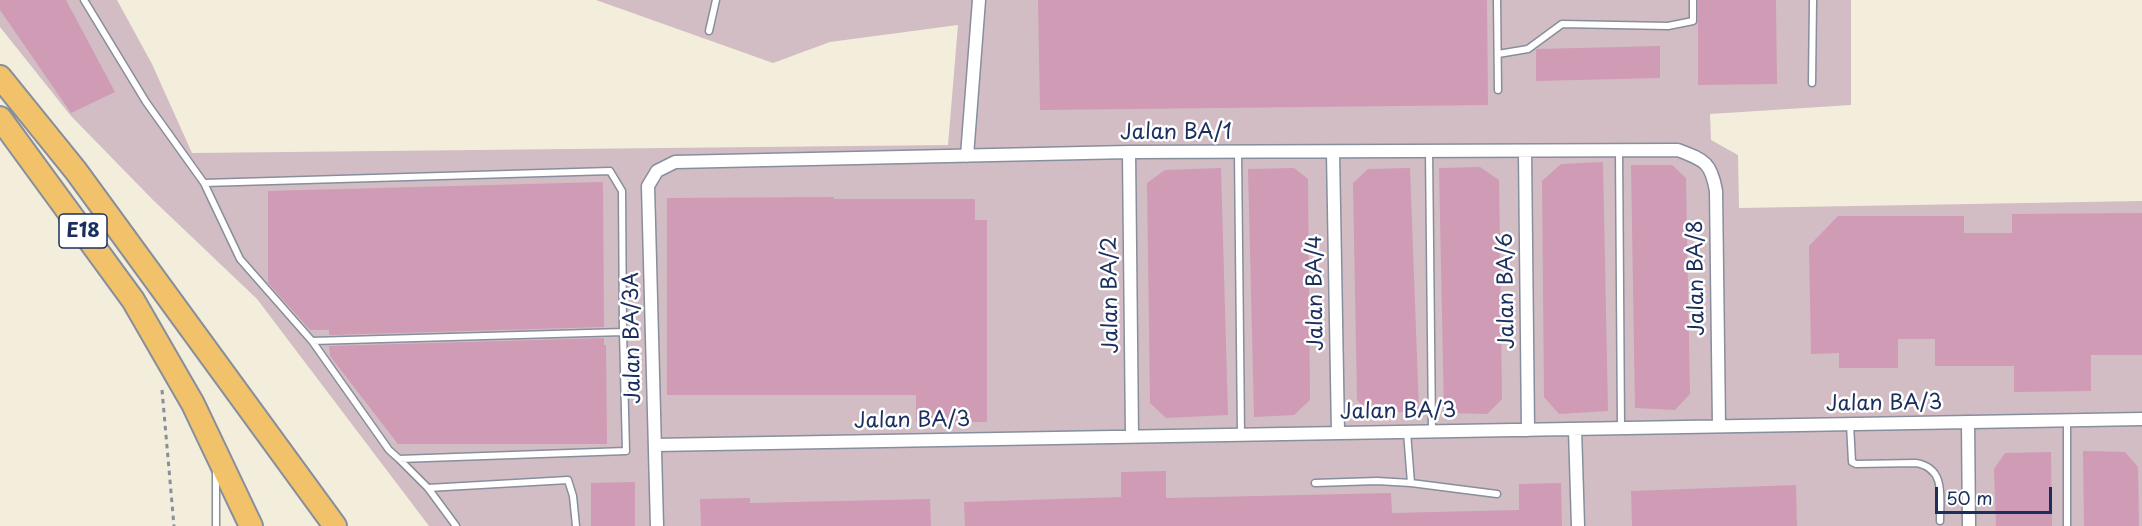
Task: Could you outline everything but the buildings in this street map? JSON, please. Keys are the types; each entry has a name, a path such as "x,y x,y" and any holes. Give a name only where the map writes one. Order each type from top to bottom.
{"highway":[{"name":"E18","path":"0,76 76,171 335,526"},
{"name":"E18","path":"0,118 134,300 216,450 251,526"}],"street":[{"path":"968,156 979,0"},
{"name":"Jalan BA/1","path":"675,162 1129,152 1678,150"},
{"name":"Jalan BA/8","path":"1678,150 1698,158 1712,172 1716,191 1719,426"},
{"name":"Jalan BA/6","path":"1525,151 1528,430"},
{"name":"Jalan BA/2","path":"1129,152 1132,436"},
{"name":"Jalan BA/4","path":"1333,152 1338,433"},
{"name":"Jalan BA/3A","path":"657,526 648,186 657,171 675,162"},
{"name":"Jalan BA/3","path":"655,445 2142,419"},
{"path":"1968,422 1969,526"},
{"path":"1575,429 1578,526"}],"lane":[{"path":"84,0 146,102 204,183 240,259 312,341 388,450 428,488 456,526"},
{"path":"709,31 716,0"},
{"path":"1497,0 1498,90"},
{"path":"1498,54 1528,49 1562,24 1668,26 1693,21 1693,0"},
{"path":"1812,83 1813,0"},
{"path":"1619,150 1621,428"},
{"path":"1429,151 1432,431"},
{"path":"1238,152 1241,435"},
{"path":"204,183 610,171 622,191 626,451 399,459"},
{"path":"312,341 623,332"},
{"path":"2067,420 2067,526"},
{"path":"1851,424 1852,462 1856,464 1916,463 1934,470 1940,486 1940,521"},
{"path":"1407,432 1412,483"},
{"path":"216,450 216,526"},
{"path":"428,488 568,480 573,496 576,526"},
{"path":"1315,483 1377,481 1412,483 1497,494"}],"path":[{"path":"162,380 174,526"}],"shaded area":[{"path":"0,0 117,0 152,64 192,153 948,145 958,25 830,42 773,63 596,0 1851,0 1851,105 1710,114 1711,140 1738,155 1739,208 2142,201 2142,526 429,526 257,299 153,200 71,116 0,27"}]}
